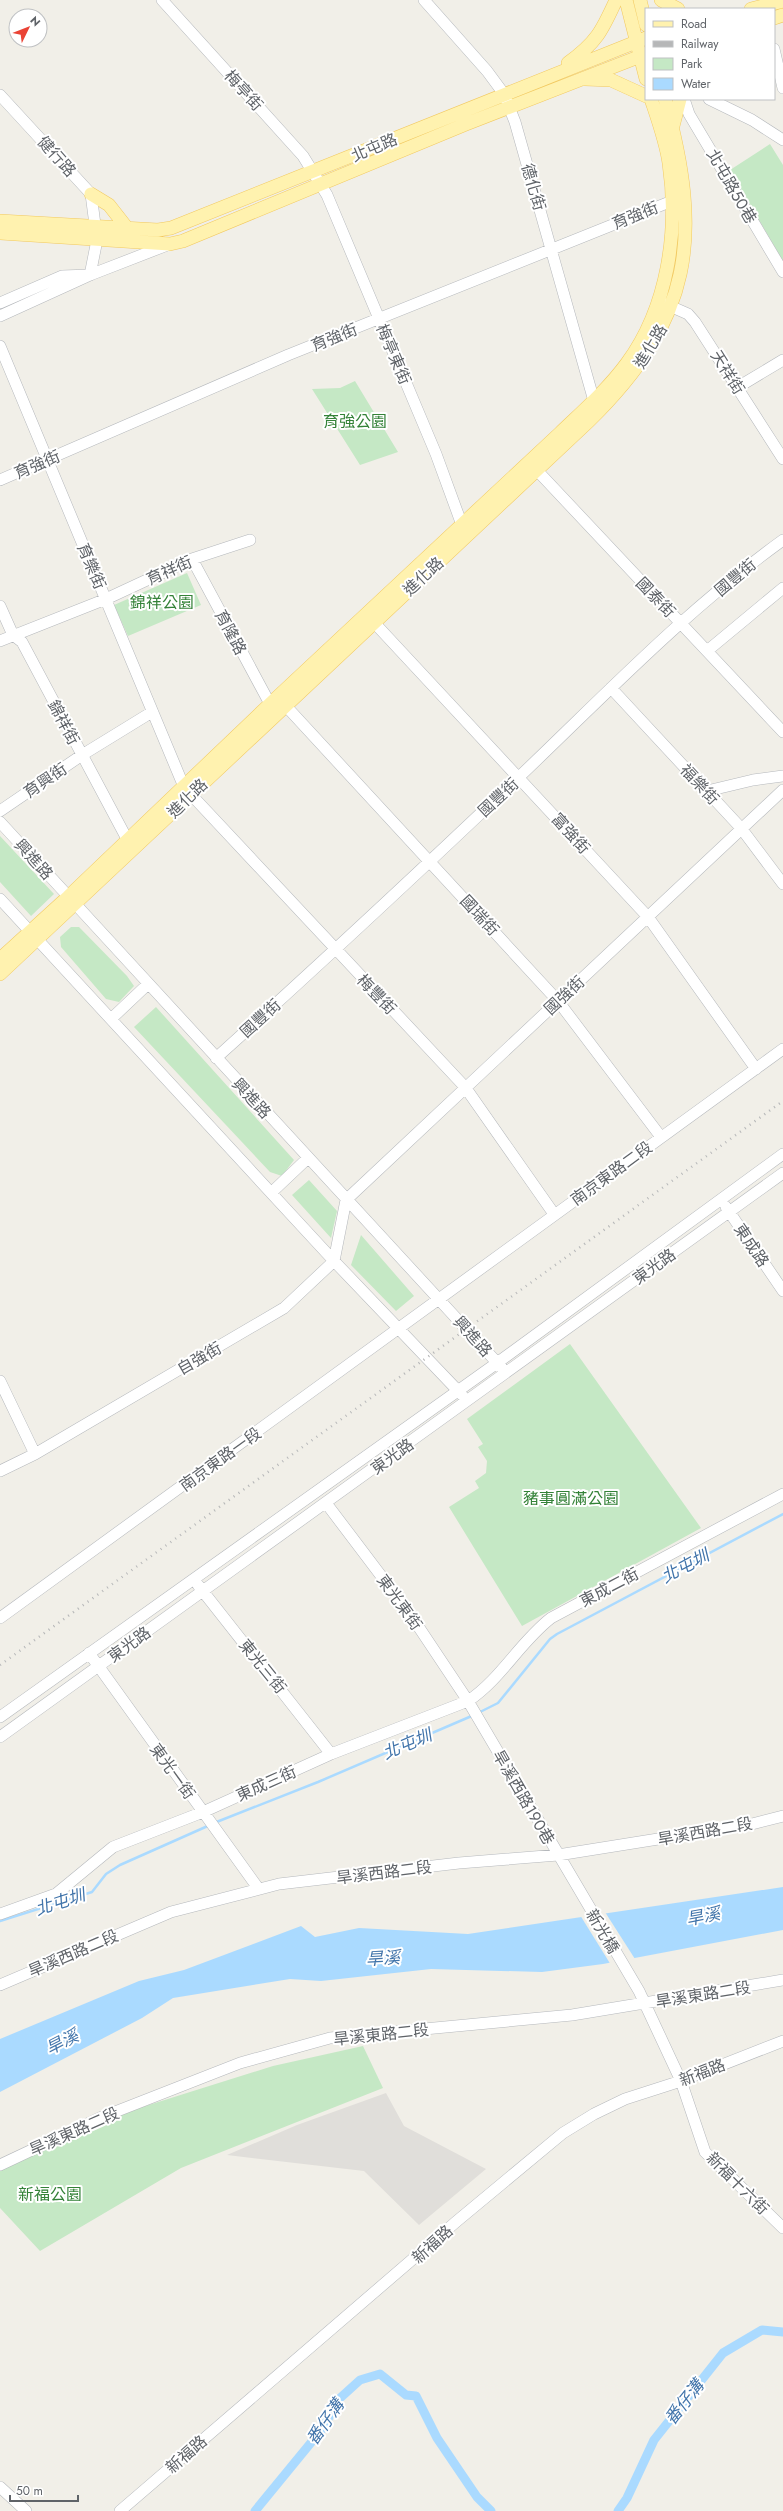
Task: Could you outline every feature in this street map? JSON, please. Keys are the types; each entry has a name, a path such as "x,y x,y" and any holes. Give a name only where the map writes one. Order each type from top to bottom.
{"main road":[{"path":"550,76 596,40 607,24 616,0"},
{"path":"626,0 641,39 645,71"},
{"path":"640,0 645,22"},
{"path":"661,0 676,8"},
{"path":"755,8 783,1"},
{"name":"北屯路","path":"0,221 158,230 171,228 313,173 641,39"},
{"name":"北屯路","path":"0,233 170,244 183,241 508,107 643,55"},
{"path":"575,80 611,80 645,96"},
{"name":"進化路","path":"0,959 34,935 72,901 188,790 270,704 370,618 533,466 617,377 639,346 659,301 671,245 672,201 669,162 651,100"},
{"name":"進化路","path":"72,901 128,839 188,790 285,705 462,525 533,466 623,387 645,357 671,306 682,266 686,229 681,169 665,100"},
{"path":"672,130 680,100"},
{"path":"91,194 102,199 127,228"},
{"name":"進化路","path":"0,974 34,935"}],"street":[{"name":"梅亭街","path":"162,0 303,156 321,184"},
{"name":"德化街","path":"424,0 487,71 504,94 515,122 594,401"},
{"path":"775,53 783,88"},
{"name":"健行路","path":"0,94 91,194"},
{"name":"北屯路50巷","path":"684,100 689,114 783,272"},
{"path":"711,100 781,134"},
{"name":"梅亭東街","path":"321,184 329,198 436,454 462,525"},
{"path":"90,275 97,240 91,194"},
{"name":"育強街","path":"0,480 379,318 672,201"},
{"path":"0,316 90,275 170,244"},
{"path":"0,303 62,276 90,275"},
{"name":"天祥街","path":"659,301 688,314 695,322 783,459"},
{"name":"育樂街","path":"0,346 152,712 188,790"},
{"path":"738,387 783,360"},
{"name":"國泰街","path":"533,466 783,732"},
{"name":"育祥街","path":"0,641 106,599 192,559 250,540"},
{"name":"國豐街","path":"216,1058 431,862 611,688 681,624 733,577 783,540"},
{"name":"育隆路","path":"192,559 270,704"},
{"path":"707,651 783,588"},
{"name":"錦祥街","path":"0,606 13,636 22,642 128,839"},
{"name":"富強街","path":"370,618 648,917 756,1069"},
{"name":"福樂街","path":"611,688 741,828 783,884"},
{"name":"國瑞街","path":"285,705 558,1000 661,1137"},
{"name":"育興街","path":"0,811 82,756 152,712"},
{"path":"706,791 752,780 783,776"},
{"name":"梅豐街","path":"188,790 465,1087 554,1214"},
{"name":"國強街","path":"346,1200 783,790"},
{"name":"興進路","path":"0,822 506,1373"},
{"path":"0,899 112,1018 334,1261 468,1401"},
{"path":"112,1018 148,984"},
{"name":"南京東路二段","path":"439,1299 783,1049"},
{"name":"東光路","path":"0,1718 497,1363 783,1154"},
{"path":"272,1192 308,1158"},
{"name":"東光路","path":"0,1737 783,1173"},
{"path":"334,1261 346,1200"},
{"name":"東成路","path":"721,1200 783,1291"},
{"name":"自強街","path":"0,1471 35,1454 284,1308 334,1261"},
{"name":"南京東路一段","path":"0,1618 350,1366 398,1328 439,1299"},
{"path":"0,1381 35,1454"},
{"name":"東成二街","path":"524,1642 551,1618 783,1494"},
{"name":"東光東街","path":"326,1503 410,1614 481,1722"},
{"name":"東光三街","path":"194,1579 332,1754"},
{"name":"東成三街","path":"0,1914 56,1894 113,1847 203,1812 332,1754 469,1702 485,1690 499,1676 524,1642"},
{"name":"東光一街","path":"89,1653 258,1888"},
{"name":"旱溪西路190巷","path":"481,1722 568,1870"},
{"name":"旱溪西路二段","path":"0,1985 171,1912 258,1888 279,1884 452,1864 558,1855 752,1824 783,1816"},
{"name":"新光橋","path":"568,1870 644,2002"},
{"name":"旱溪東路二段","path":"0,2165 102,2117 240,2063 330,2038 572,2015 783,1980"},
{"name":"新福十六街","path":"644,2002 681,2081 705,2152 783,2228"},
{"name":"新福路","path":"120,2511 457,2221 563,2133 594,2114 625,2099 681,2081 783,2041"},
{"path":"0,2487 26,2511"}],"shaded area":[{"path":"386,2093 404,2126 486,2169 419,2225 364,2171 227,2155 297,2125"}],"green space":[{"path":"770,144 783,165 783,261 730,170"},
{"name":"育強公園","path":"355,381 398,452 360,465 312,389 340,388"},
{"name":"錦祥公園","path":"187,573 201,605 128,636 114,605"},
{"path":"0,836 54,894 31,916 0,882"},
{"path":"71,927 79,927 127,976 134,986 119,1002 106,999 61,947 60,937"},
{"path":"156,1007 294,1160 282,1176 270,1172 134,1027"},
{"path":"309,1180 337,1211 331,1238 292,1195"},
{"path":"361,1235 414,1296 396,1311 351,1265"},
{"name":"豬事圓滿公園","path":"570,1344 701,1528 522,1626 449,1507 479,1488 475,1481 486,1473 487,1461 478,1447 483,1444 467,1419"},
{"name":"新福公園","path":"363,2046 383,2088 181,2168 40,2251 0,2208 0,2169 101,2120 273,2066"}],"water":[{"name":"旱溪","path":"783,1887 783,1930 603,1964 542,1972 431,1969 321,1981 290,1979 173,1998 142,2018 0,2092 0,2039 139,1981 184,1970 301,1926 315,1937 359,1928 468,1934"}],"pier":[{"path":"605,1912 635,1959 611,1965 580,1915"}],"waterway":[{"name":"北屯圳","path":"478,1713 498,1703 550,1639 557,1634 783,1514"},
{"name":"北屯圳","path":"214,1823 318,1782 474,1715"},
{"name":"北屯圳","path":"0,1921 92,1892 106,1874 120,1865 210,1825"},
{"name":"番仔溝","path":"618,2511 627,2498 654,2440 723,2353 762,2330 783,2332"},
{"name":"番仔溝","path":"255,2511 323,2428 339,2399 360,2380 380,2374 406,2395 416,2396 437,2438 477,2497 491,2511"}],"railway":[{"path":"0,1665 783,1101"}]}
